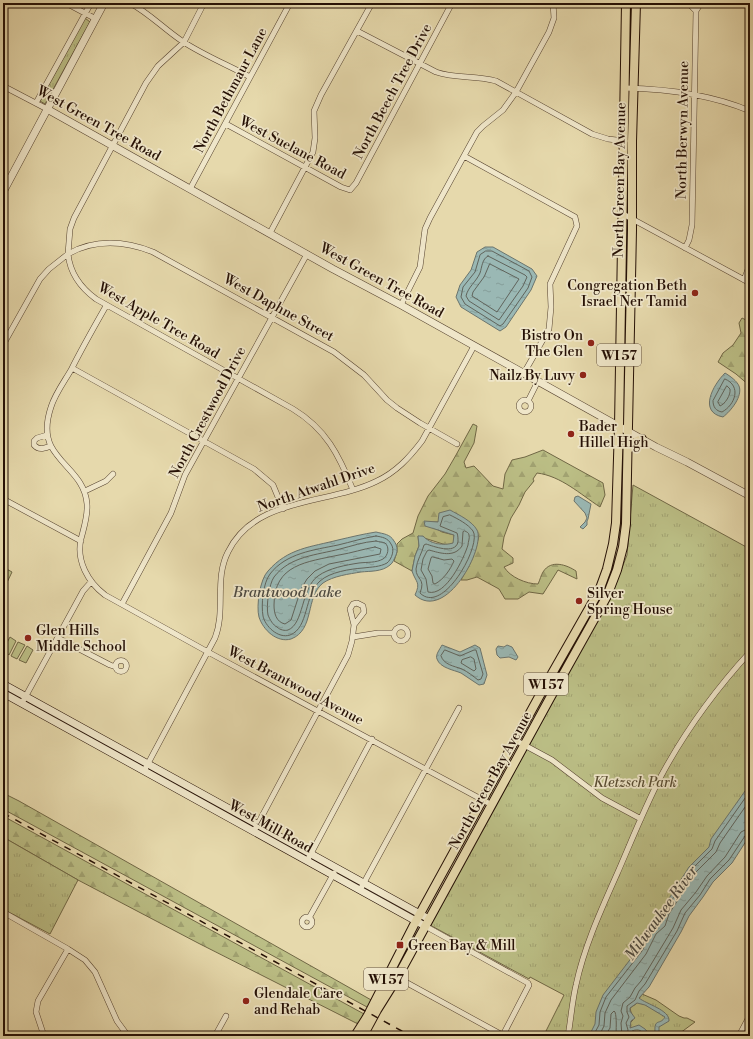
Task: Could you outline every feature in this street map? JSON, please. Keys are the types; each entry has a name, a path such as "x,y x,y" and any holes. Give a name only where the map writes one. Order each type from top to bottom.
{"main road":[{"name":"North Green Bay Avenue","path":"355,1036 370,1012 418,918 599,591 607,569 616,522 626,3"},
{"name":"North Green Bay Avenue","path":"363,1036 376,1010 397,978 607,596 617,570 623,547 626,524 632,219 632,141 636,3"},
{"path":"628,450 633,443 642,439"}],"street":[{"path":"66,3 96,19"},
{"path":"36,103 91,3"},
{"path":"3,192 104,3"},
{"path":"130,3 184,42 250,77"},
{"path":"68,254 70,229 74,218 149,77 165,59 184,42 204,3"},
{"name":"North Bethmaur Lane","path":"190,189 290,3"},
{"path":"270,233 306,168 313,152 315,138 314,111 321,95 372,3"},
{"name":"North Beech Tree Drive","path":"350,190 356,183 452,3"},
{"path":"401,305 420,267 427,224 477,132 503,110 516,92 549,32 554,18 553,3"},
{"path":"688,3 696,11"},
{"name":"North Berwyn Avenue","path":"685,248 689,240 692,225 696,11 700,3"},
{"path":"357,31 436,72 450,76 486,78 496,81 592,134 608,139 632,141"},
{"name":"West Green Tree Road","path":"3,86 642,439 750,496"},
{"path":"624,88 658,89 694,94 718,100 750,111"},
{"name":"West Suelane Road","path":"226,124 341,187 350,190"},
{"path":"464,156 575,217 577,226 572,241 558,265 550,284 551,307 548,329 524,373"},
{"path":"623,214 750,283"},
{"name":"West Daphne Street","path":"3,345 40,279 49,269 68,254 79,249 105,243 123,243 139,246 153,252 343,358 397,408 429,429 458,444"},
{"name":"West Apple Tree Road","path":"68,254 72,271 81,285 90,295 106,306 302,414 317,427 330,443 341,460 353,490"},
{"name":"North Crestwood Drive","path":"122,604 171,513 185,475 307,254"},
{"path":"744,280 750,264"},
{"path":"24,700 83,591 91,582 81,560 80,541 86,520 87,504 85,491 76,476 51,446 48,435 48,423 52,403 106,306"},
{"name":"North Atwahl Drive","path":"146,767 208,652 218,630 220,620 220,577 223,562 236,538 250,524 266,515 283,508 353,490 376,482 398,468 413,453 429,429 474,346"},
{"path":"72,368 254,469 273,485 283,508"},
{"path":"528,400 538,381"},
{"path":"48,435 37,438 34,441 34,445 41,448 51,446"},
{"path":"85,491 106,481 113,474"},
{"path":"3,499 80,541"},
{"name":"West Brantwood Avenue","path":"91,582 105,595 208,652 319,710 492,804"},
{"path":"256,828 348,655 353,637 354,625"},
{"path":"353,637 378,633 394,633"},
{"path":"58,638 116,667"},
{"path":"568,1036 576,985 587,948 641,819 660,779 682,742 706,706 750,652"},
{"name":"West Mill Road","path":"3,684 24,700 309,857 336,868 362,887"},
{"name":"West Mill Road","path":"3,693 24,700"},
{"path":"362,887 459,708"},
{"path":"309,857 372,739"},
{"path":"516,740 560,765 602,798 641,819"},
{"name":"West Mill Road","path":"309,857 333,875 362,887 427,922 527,981 529,985 503,1036"},
{"path":"309,918 336,868"},
{"path":"3,912 85,960 96,972 117,1022 128,1036"},
{"path":"44,1036 36,1012 38,1001 68,949"},
{"path":"389,973 503,1036"},
{"path":"739,1036 750,1015"},
{"path":"216,1036 226,1016"}],"green space":[{"path":"85,18 90,22 45,104 40,101"},
{"path":"742,318 750,322 750,386 718,362 723,353 733,345 741,333 739,323"},
{"path":"473,424 477,426 474,443 464,462 466,468 474,466 493,486 503,489 505,474 512,460 543,450 603,483 605,495 600,507 578,491 562,482 537,473 533,479 534,481 525,492 511,518 504,537 502,549 513,558 513,563 504,567 514,577 533,584 538,584 542,573 546,568 559,564 576,571 577,579 558,570 543,594 529,592 518,599 505,599 499,589 477,577 461,580 473,557 479,536 438,522 424,522 442,532 454,535 454,543 446,545 418,536 419,546 412,571 394,561 397,552 397,544 402,539 413,533 418,516 428,496 445,474"},
{"name":"Kletzsch Park","path":"633,485 750,549 750,806 613,1036 551,1036 545,1033 564,995 530,977 529,979 430,925 612,594 627,555"},
{"path":"3,567 12,572 3,591"},
{"path":"10,637 16,641 9,655 3,650"},
{"path":"18,642 25,645 17,659 11,656"},
{"path":"27,646 33,650 26,663 19,660"},
{"path":"3,793 373,1001 367,1007 3,809"},
{"path":"3,816 364,1014 358,1024 78,880 3,837"},
{"path":"3,837 78,880 50,934 3,909"},
{"path":"642,994 656,1000 679,1016 695,1022 676,1036 631,1036 630,1023 633,1020 630,1008 636,1004"}],"water":[{"path":"485,247 493,247 532,269 537,276 531,290 506,327 500,331 461,307 456,297 460,285 471,270 477,252"},
{"path":"725,373 737,382 740,390 736,403 723,417 715,414 711,410 709,404 716,384"},
{"path":"578,496 591,504 587,525 583,529 580,527 587,518 585,513 574,501 575,497"},
{"path":"450,510 469,521 477,530 478,539 475,551 470,565 451,591 439,599 427,601 415,595 418,585 412,571 419,546 418,536 423,536 429,541 437,544 453,543 454,535 425,526 424,521 438,522 439,513"},
{"name":"Brantwood Lake","path":"376,532 389,536 396,544 397,553 391,564 380,570 341,576 323,583 317,589 307,621 299,635 286,640 276,637 267,631 259,617 258,600 265,575 276,563 292,553 309,547"},
{"path":"442,645 460,652 475,645 480,648 487,675 484,684 479,685 461,673 441,665 437,654"},
{"path":"507,645 512,647 518,657 516,660 509,657 500,658 497,655 496,649 498,646 504,647"},
{"name":"Milwaukee River","path":"750,784 750,835 732,863 713,882 689,916 649,987 639,998 662,1010 668,1017 669,1021 659,1027 659,1036 645,1036 641,1031 637,1030 632,1031 631,1036 589,1036 595,1024 596,1012 603,995 639,948 649,928 657,921 661,911 689,867 709,847 711,839","holes":["637,1003 645,1005 665,1017 663,1020 656,1023 654,1035 650,1035 639,1025 630,1028 631,1021 635,1018 630,1011 630,1008"]}],"railway":[{"path":"3,813 411,1036"}],"place":[{"name":"Congregation Beth Israel Ner Tamid","path":"695,293"},
{"name":"Bistro On The Glen","path":"591,343"},
{"name":"Nailz By Luvy","path":"583,375"},
{"name":"Bader Hillel High","path":"571,434"},
{"name":"Silver Spring House","path":"579,601"},
{"name":"Glen Hills Middle School","path":"28,638"},
{"name":"Green Bay & Mill","path":"400,945"},
{"name":"Glendale Care and Rehab","path":"246,1001"}]}
